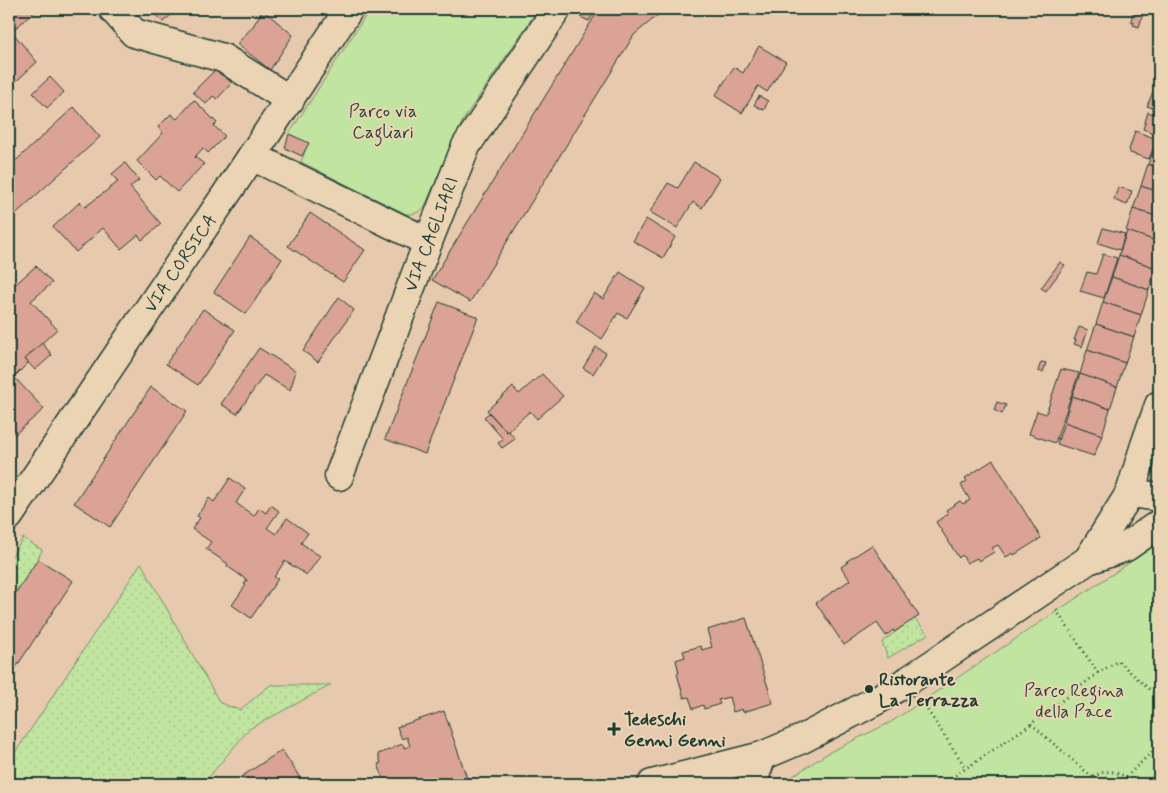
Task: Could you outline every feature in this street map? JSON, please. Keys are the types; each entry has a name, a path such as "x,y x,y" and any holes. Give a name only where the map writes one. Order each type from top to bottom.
{"street":[{"path":"113,9 134,33 223,58 290,100"},
{"name":"VIA CORSICA","path":"9,516 290,100 349,9"},
{"name":"VIA CAGLIARI","path":"339,476 466,146 557,9"},
{"path":"252,156 428,242"},
{"path":"1088,560 1130,493 1152,445 1159,404"},
{"path":"1130,493 1159,496"},
{"path":"652,784 762,756 802,739 876,700 909,680 1088,560 1126,547 1159,524"},
{"path":"752,784 762,756"}],"path":[{"path":"1044,591 1098,674"},
{"path":"943,784 1031,724 1118,661 1159,698"},
{"path":"909,680 966,768"},
{"path":"1031,724 1092,777"},
{"path":"1126,777 1159,745"},
{"path":"1086,784 1092,777 1110,771 1119,773 1133,784"}],"green space":[{"name":"Parco via Cagliari","path":"370,9 538,9 463,120 424,208 413,213 406,214 301,162 308,143 289,134"},
{"path":"23,538 42,550 9,603 9,561"},
{"name":"Parco Regina della Pace","path":"1159,543 1159,784 769,784 787,780 828,753 891,722"},
{"path":"141,563 220,703 240,710 270,685 331,685 249,729 203,784 9,784 9,762"},
{"path":"914,618 928,634 888,658 882,642"}],"building":[{"path":"9,9 38,9 12,31 9,27"},
{"path":"149,9 178,9 163,22"},
{"path":"586,9 596,9 589,21 580,17"},
{"path":"599,9 665,9 634,35 470,302 432,280"},
{"path":"263,10 293,35 270,70 237,44 253,26"},
{"path":"1133,12 1143,14 1139,27 1133,25 1134,22 1131,21"},
{"path":"13,33 37,62 9,88 9,36"},
{"path":"759,46 786,62 767,92 758,86 742,113 715,96 734,67 743,73"},
{"path":"216,69 232,83 217,99 213,96 206,104 193,92"},
{"path":"50,77 64,92 47,108 33,93"},
{"path":"1155,87 1159,88 1159,110 1147,106"},
{"path":"759,96 768,101 764,110 754,105"},
{"path":"194,100 217,123 214,126 225,136 208,153 203,148 195,157 204,164 177,192 160,176 156,180 137,161 163,133 158,127 171,114 177,119"},
{"path":"74,107 100,137 9,220 9,167"},
{"path":"1148,112 1159,116 1159,135 1143,129"},
{"path":"1135,131 1157,139 1149,159 1130,153 1129,150"},
{"path":"289,134 309,143 302,156 285,148"},
{"path":"1159,138 1159,168 1148,164"},
{"path":"694,162 720,178 702,208 693,202 677,228 650,212 668,183 678,188"},
{"path":"125,163 139,180 130,187 161,224 142,240 138,235 121,249 103,228 76,252 53,227 80,202 85,207 118,182 112,174"},
{"path":"1148,164 1159,168 1159,192 1141,186"},
{"path":"1141,186 1159,192 1159,217 1133,209"},
{"path":"1118,187 1132,191 1127,205 1114,200"},
{"path":"1133,209 1159,217 1159,242 1126,231"},
{"path":"310,213 365,250 343,282 288,246"},
{"path":"646,219 675,237 663,258 633,241"},
{"path":"1103,228 1125,234 1120,250 1098,243"},
{"path":"1127,231 1159,242 1159,259 1156,268 1119,255"},
{"path":"250,237 282,259 246,314 214,292"},
{"path":"1103,254 1117,258 1104,298 1080,291 1087,272 1096,274"},
{"path":"1119,255 1156,268 1149,290 1112,277"},
{"path":"1060,262 1065,265 1046,291 1041,288"},
{"path":"36,266 52,283 31,301 57,329 25,359 28,363 14,377 44,409 15,434 12,430 9,432 9,290"},
{"path":"620,272 645,288 627,318 618,313 602,339 576,322 594,293 603,299"},
{"path":"1112,277 1149,290 1141,315 1103,302"},
{"path":"339,297 354,310 318,362 303,351"},
{"path":"439,302 478,317 425,454 385,439"},
{"path":"1103,302 1141,315 1134,337 1096,324"},
{"path":"203,309 235,330 198,385 166,364"},
{"path":"1096,324 1134,337 1125,363 1087,350"},
{"path":"1079,327 1088,330 1082,347 1074,344"},
{"path":"42,343 52,355 35,370 25,359"},
{"path":"596,347 606,353 593,374 583,368"},
{"path":"259,348 296,371 290,390 264,375 237,414 221,404"},
{"path":"1087,350 1125,363 1117,387 1080,374"},
{"path":"1041,362 1046,363 1043,372 1038,371"},
{"path":"1061,369 1079,373 1055,443 1029,434 1037,411 1046,414"},
{"path":"542,374 563,396 537,419 530,411 507,432 487,410 513,387 519,394"},
{"path":"1080,374 1117,387 1110,409 1072,396"},
{"path":"151,387 187,411 110,527 74,503"},
{"path":"1072,396 1110,409 1102,435 1064,422"},
{"path":"997,402 1006,405 1002,414 994,410"},
{"path":"489,413 515,439 502,448 498,443 503,439 484,417"},
{"path":"1064,422 1102,435 1094,456 1057,444"},
{"path":"993,460 1041,538 1014,555 1013,553 1006,557 998,545 992,548 994,552 979,561 977,558 967,563 962,555 959,558 936,522 948,514 946,510 960,501 963,504 970,500 961,485 967,481 965,478"},
{"path":"230,478 245,489 236,503 254,516 259,508 266,513 271,505 279,511 267,528 276,534 287,518 308,533 301,543 320,556 307,575 285,561 274,577 278,579 251,618 232,605 246,585 244,584 247,580 206,549 211,542 192,529 200,518 197,516 209,498 214,502"},
{"path":"872,545 919,616 894,632 893,630 886,636 877,623 844,645 816,603 850,580 841,567"},
{"path":"38,559 73,581 9,678 9,603"},
{"path":"746,618 773,703 743,712 742,709 733,712 729,697 718,700 720,704 704,709 703,705 693,709 689,697 684,698 677,674 679,673 676,660 685,657 683,651 701,646 702,650 712,647 707,630"},
{"path":"444,711 469,784 385,784 378,764 381,763 378,754 403,744 404,748 410,746 407,737 402,739 397,727"},
{"path":"282,750 304,784 246,784 241,777"}],"place":[{"name":"Ristorante La Terrazza","path":"869,689"},
{"name":"Tedeschi Genni Genni","path":"614,729"}]}
